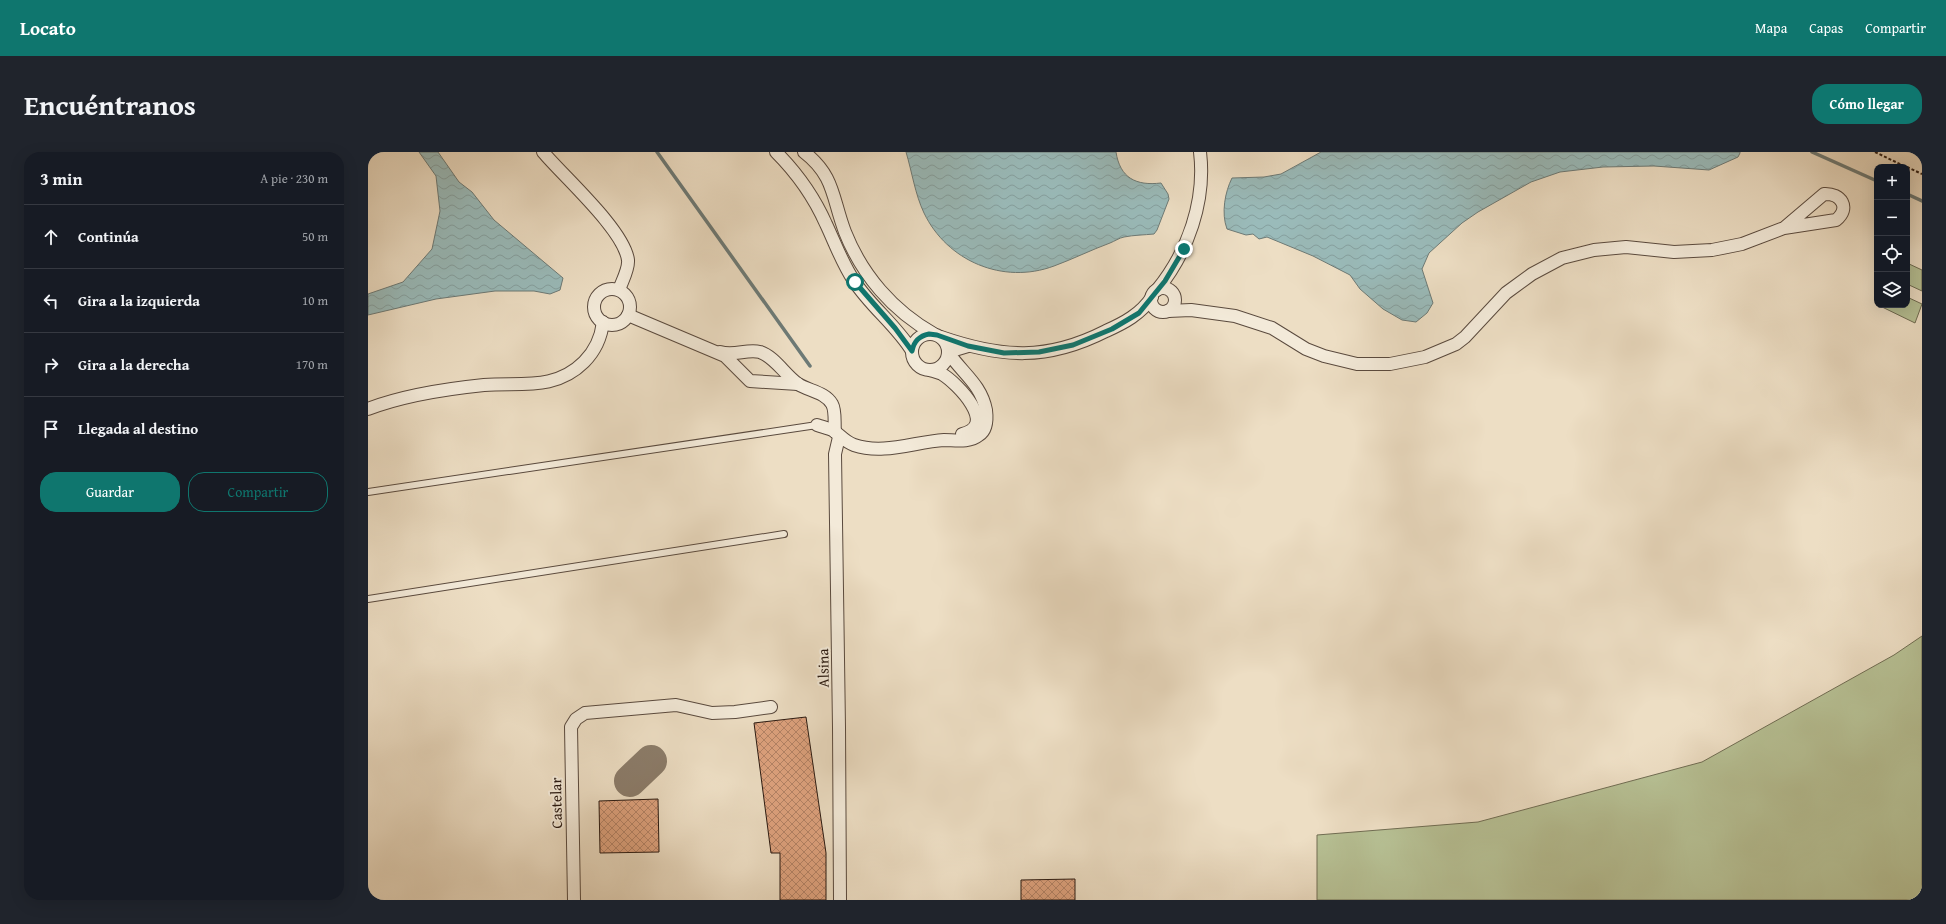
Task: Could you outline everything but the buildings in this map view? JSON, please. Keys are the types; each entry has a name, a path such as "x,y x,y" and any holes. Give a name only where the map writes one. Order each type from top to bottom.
{"street":[{"path":"543,152 612,227 625,249 628,262 619,290"},
{"path":"776,152 787,163 816,204 845,266 855,282 895,328 912,351 915,362 924,369 942,374 962,392 977,413 976,425 971,432 955,435 944,440"},
{"path":"787,163 796,152"},
{"path":"804,152 826,176 836,199 851,246 867,275 890,301 945,341 948,352 979,389 986,409 986,418 983,430 979,435 958,441 944,440 887,448 854,445 837,434 817,425"},
{"path":"912,351 915,341 923,335 937,335 987,351 1014,353 1055,350 1092,338 1139,313 1173,270 1184,249 1197,208 1201,177 1200,152"},
{"path":"816,204 836,199"},
{"path":"1139,313 1191,310 1214,312 1253,321 1272,328 1306,349 1342,361 1373,365 1390,364 1425,357 1456,344 1465,337 1506,293 1532,274 1562,258 1594,250 1626,247 1674,252 1712,250 1742,244 1784,228"},
{"path":"1163,311 1175,302 1172,293 1173,270"},
{"path":"607,289 619,290 628,298 630,309 628,315 625,320 614,325 603,322 595,313 594,307 597,296 607,289"},
{"path":"1155,294 1165,289 1172,293 1184,306 1191,310"},
{"path":"1155,294 1153,305 1163,311"},
{"path":"628,315 725,356 750,381 757,383 798,384"},
{"path":"368,409 407,397 433,392 484,385 545,383 569,375 593,353 601,335 603,322"},
{"path":"948,352 968,346"},
{"path":"713,350 726,353 761,352 768,356 798,384 826,397 832,404 837,434"},
{"path":"930,370 940,367 944,363 948,352"},
{"name":"Alsina","path":"837,434 834,454 839,727 840,900"},
{"name":"Castelar","path":"574,900 571,727 576,719 585,713 676,705 712,713 771,708"}],"lane":[{"path":"368,492 817,425"},
{"path":"368,599 784,534"}],"path":[{"path":"1875,152 1901,164"},
{"path":"1910,168 1922,174"}],"green space":[{"path":"1910,264 1922,270 1922,291 1910,285"},
{"path":"1910,298 1922,304 1915,323 1884,308 1910,308"},
{"path":"1922,636 1922,900 1317,900 1317,835 1478,822 1702,762 1894,655"}],"water":[{"path":"419,152 438,152 459,182 472,192 494,220 563,278 560,290 550,294 534,291 495,291 436,299 368,315 368,294 403,282 432,249 440,211 436,176"},
{"path":"906,152 1116,152 1118,161 1125,174 1144,183 1161,183 1168,194 1169,199 1154,234 1122,237 1054,266 1035,271 1015,272 997,270 978,265 962,256 947,244 934,230 921,206"},
{"path":"1321,152 1740,153 1738,157 1709,170 1654,166 1603,167 1560,172 1531,182 1478,212 1462,223 1429,253 1422,269 1433,303 1427,313 1416,322 1402,320 1383,309 1360,289 1350,275 1313,256 1267,237 1259,239 1253,234 1246,235 1227,229 1224,210 1227,190 1232,178 1264,177 1281,174"}],"waterway":[{"path":"657,152 810,366"},
{"path":"1812,152 1874,180"},
{"path":"1910,195 1922,201"}],"taxiway":[{"path":"630,781 651,761"}],"route":[{"path":"855,282 907,342 912,351 915,341 923,335 934,334 987,351 1020,354 1055,350 1073,345 1112,329 1139,313 1148,304 1155,292 1173,270 1184,249"}]}
